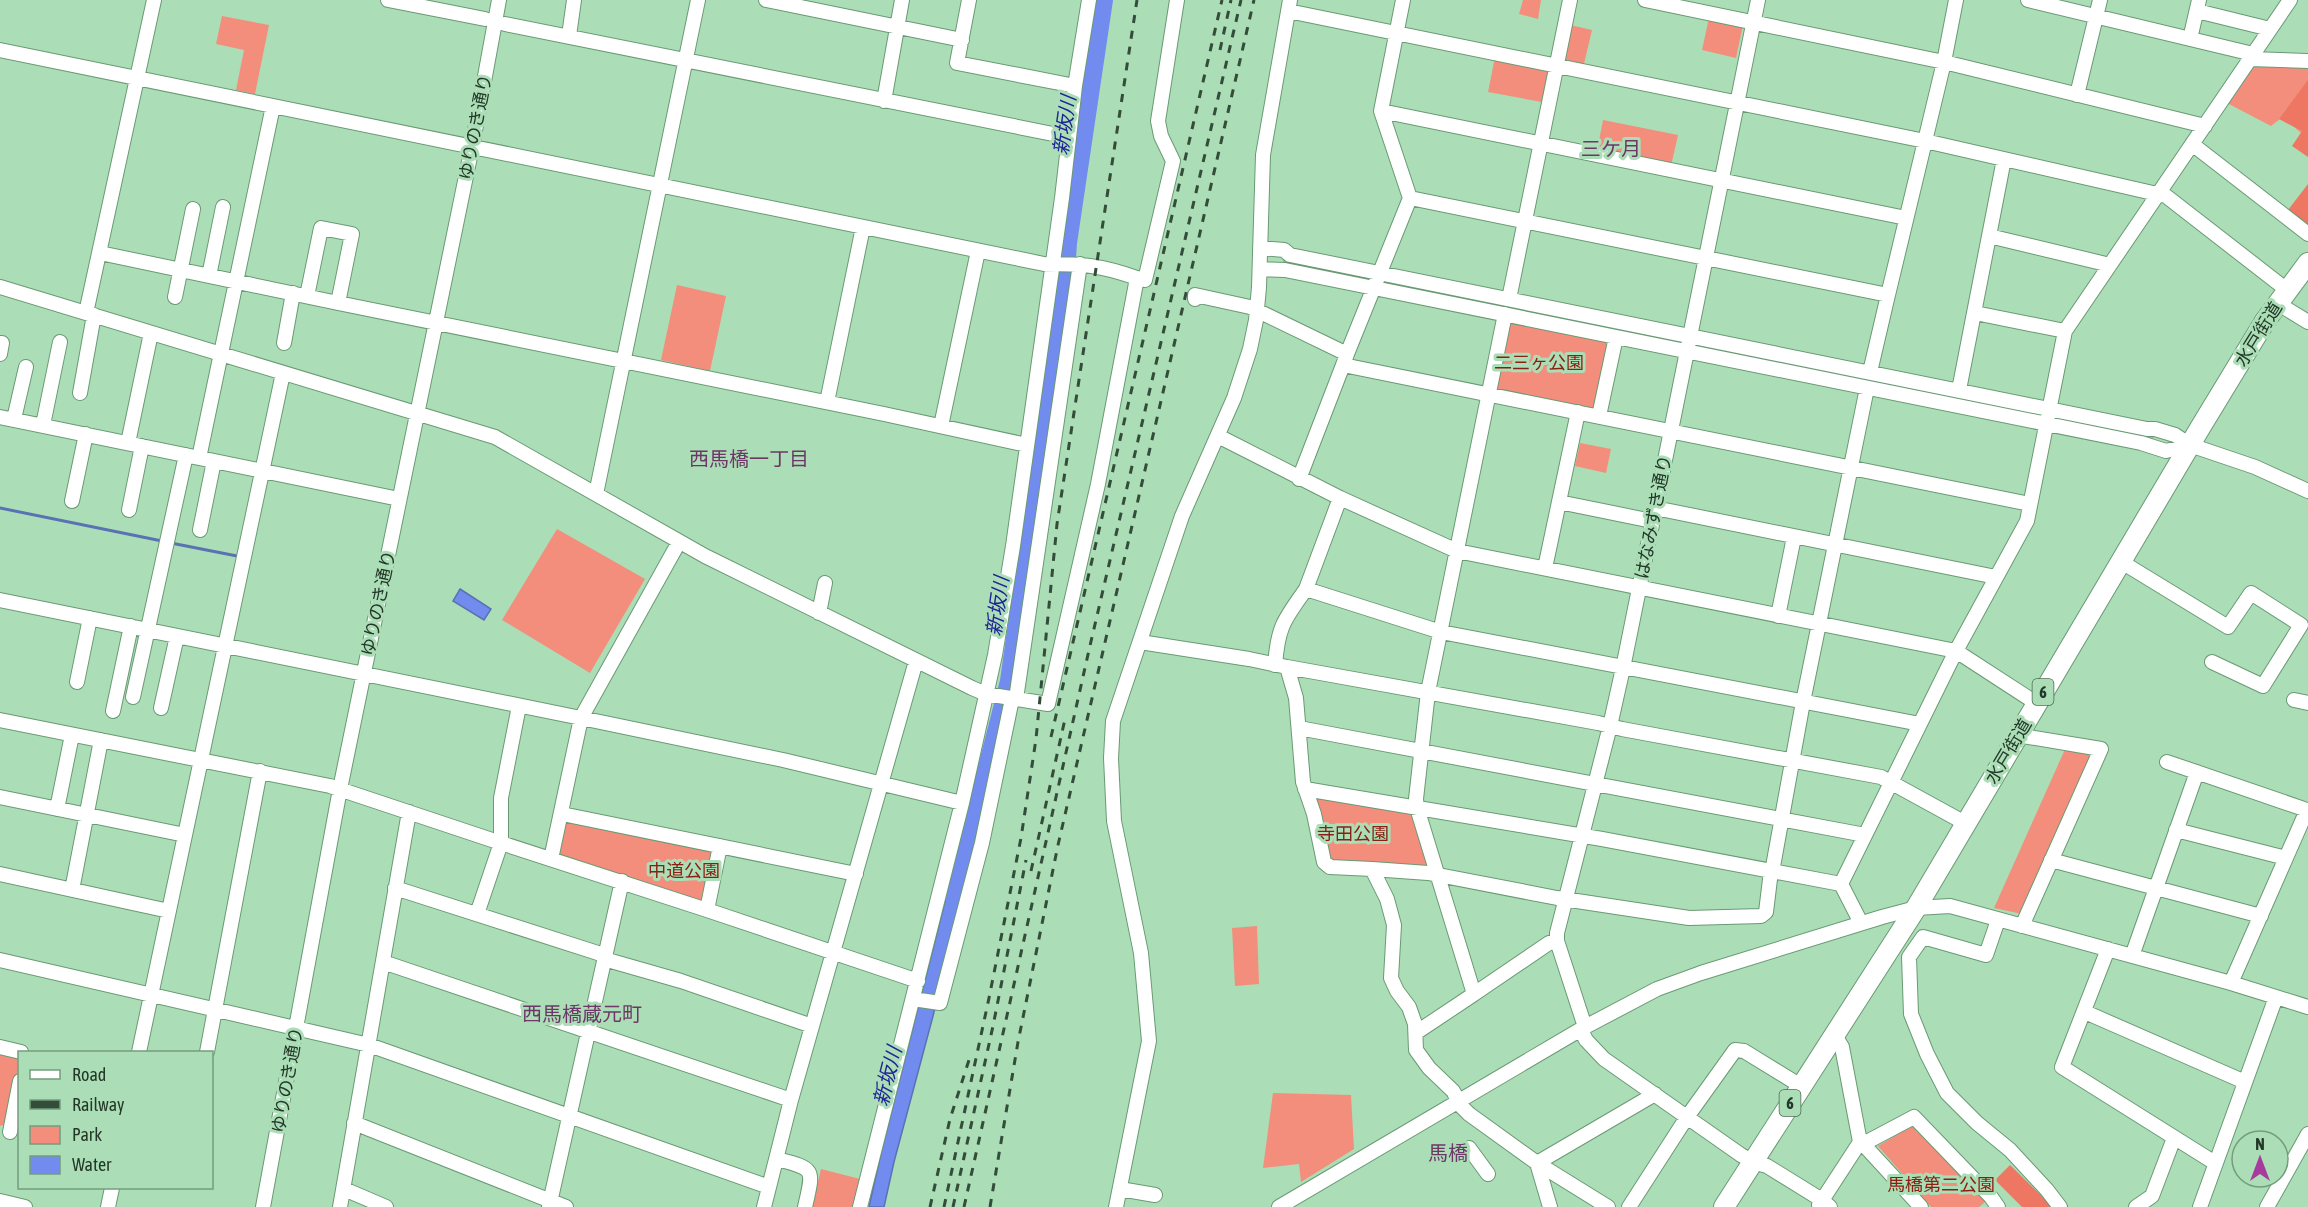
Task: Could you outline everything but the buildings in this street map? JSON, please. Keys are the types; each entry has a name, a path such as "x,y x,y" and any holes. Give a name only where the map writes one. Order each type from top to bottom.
{"highway":[{"name":"水戸街道","path":"1724,1207 1916,908 2190,445 2282,296 2308,263"}],"street":[{"path":"80,393 99,253 154,0"},
{"path":"388,0 419,3 485,20"},
{"name":"ゆりのき通り","path":"264,1207 340,789 499,0"},
{"path":"569,36 574,0"},
{"path":"596,494 698,0"},
{"path":"766,0 962,40"},
{"path":"884,100 902,0"},
{"path":"969,0 957,63 1075,86"},
{"path":"860,1207 989,695 1027,445 1075,86 1089,0"},
{"path":"0,50 978,251 1052,264 1104,267 1145,280 1173,161 1161,136 1158,122 1177,0"},
{"path":"1299,479 1410,198 1381,111 1403,0"},
{"path":"1509,299 1570,0"},
{"path":"1645,0 1944,62 2205,126"},
{"name":"はなみずき通り","path":"1758,0 1623,668 1557,933 1557,941 1585,1027 1581,1030 1586,1040 1604,1059 1753,1162 1767,1166 1823,1205"},
{"path":"1340,498 1306,589 1282,624 1276,640 1281,666 1296,698 1303,782 1314,814 1326,865 1428,873 1566,899 1689,918 1761,916 1766,912 1803,702 1850,467 1870,372 1944,62 1956,0"},
{"path":"2028,0 2190,39 2252,57 2308,61"},
{"path":"2077,94 2100,0"},
{"path":"1841,884 1956,651 2027,521 2065,330 2289,0"},
{"path":"1116,1207 1147,1054 1149,1025 1142,953 1114,821 1111,741 1113,721 1182,516 1218,436 1244,368 1257,311 1263,155 1289,5 1396,33 1925,141 2166,196 2282,296 2308,322"},
{"path":"2190,39 2198,6 2270,29"},
{"path":"505,24 1068,137"},
{"path":"134,697 167,542 221,354 273,106"},
{"path":"1381,111 1906,218"},
{"path":"2192,144 2308,234"},
{"path":"1959,390 2004,159"},
{"path":"1410,198 1888,295"},
{"path":"208,276 223,207"},
{"path":"175,297 193,209"},
{"path":"827,402 862,227"},
{"path":"284,343 321,228 352,234 338,303"},
{"path":"1989,236 2110,265"},
{"path":"1260,248 1284,250 1290,255 2155,429 2175,435 2190,445 2255,468 2308,491"},
{"path":"941,426 978,251"},
{"path":"99,253 1027,445"},
{"path":"913,999 940,1003 1002,756 1014,699 1080,264"},
{"path":"1260,269 1285,270 1616,336 2141,443 2166,451 2190,445"},
{"path":"0,287 500,440 679,542 916,661 989,695 1048,704 1098,484 1137,278"},
{"path":"1195,299 1195,295 1257,311 1345,359 1578,412 2030,504"},
{"path":"1975,313 2065,330"},
{"path":"1474,994 1417,807 1428,692 1505,314"},
{"path":"129,510 135,444 151,333"},
{"path":"1599,416 1616,336"},
{"path":"43,425 60,342"},
{"path":"0,343 2,343 0,354"},
{"path":"26,367 7,418 399,499"},
{"path":"1867,388 1870,372"},
{"path":"139,1051 200,761 227,646 282,373"},
{"path":"1545,568 1578,412"},
{"path":"72,501 86,434"},
{"path":"1218,436 1299,479 1457,551 1956,651 2036,703"},
{"path":"200,531 214,461"},
{"path":"1559,502 1653,514 1794,537 1996,577"},
{"path":"1778,616 1794,537"},
{"path":"551,859 581,718 679,542"},
{"path":"2120,561 2228,627 2251,593 2301,625 2263,686 2212,662"},
{"path":"819,613 825,583"},
{"path":"1306,589 1441,632 1920,724"},
{"path":"0,600 777,759 962,803"},
{"path":"77,682 90,618"},
{"path":"113,711 131,626"},
{"path":"161,708 177,636"},
{"path":"1140,642 1249,659 1881,777 1965,823"},
{"path":"764,1207 791,1100 916,661"},
{"path":"477,914 501,843 501,798 519,706"},
{"path":"0,720 340,789 918,981"},
{"path":"1299,728 1865,835"},
{"path":"57,809 72,735"},
{"path":"2017,735 2101,749 2022,926"},
{"path":"72,890 101,740"},
{"path":"2167,762 2307,810 2303,833 2286,858 2231,983"},
{"path":"207,1051 260,771"},
{"path":"2132,956 2197,772"},
{"path":"1305,789 1582,836 1841,884"},
{"path":"0,797 185,835"},
{"path":"340,1207 409,812"},
{"path":"562,813 856,874"},
{"path":"2176,830 2286,858"},
{"path":"707,910 720,846"},
{"path":"2051,860 2260,916"},
{"path":"1372,869 1387,899 1394,925 1391,978 1409,1007 1417,1032 1416,1050 1429,1068 1453,1091 1469,1114 1537,1163 1608,1207"},
{"path":"0,874 169,911"},
{"path":"550,1204 622,881"},
{"path":"1841,884 1861,923"},
{"path":"395,888 812,1026"},
{"path":"1279,1207 1583,1028 1633,1001 1677,982 1861,923 1916,908 1950,906 2231,983 2308,1007"},
{"path":"1998,920 1986,955 1923,937 1909,957 1911,1014 1927,1054 1947,1093 1977,1123 2010,1150 2060,1207"},
{"path":"1417,1032 1549,943 1557,941"},
{"path":"2108,950 2062,1067 2215,1164"},
{"path":"0,960 369,1045 770,1187"},
{"path":"383,963 791,1100"},
{"path":"2200,1207 2276,997"},
{"path":"2085,1012 2245,1082"},
{"path":"1834,1034 1842,1047 1862,1143 1921,1207"},
{"path":"0,1047 18,1052"},
{"path":"1629,1207 1687,1117 1736,1050 1744,1051 1801,1086"},
{"path":"10,1132 18,1091"},
{"path":"1537,1163 1655,1095"},
{"path":"1823,1205 1862,1143 1914,1117 1968,1172 1994,1205"},
{"path":"354,1124 550,1204 566,1207"},
{"path":"2267,1207 2308,1134"},
{"path":"2136,1207 2151,1196 2174,1138"},
{"path":"1469,1148 1488,1174"},
{"path":"777,1159 804,1166 809,1170 811,1181 806,1207"},
{"path":"1537,1163 1550,1207"},
{"path":"108,1207 112,1189"},
{"path":"344,1189 386,1207"},
{"path":"1120,1189 1155,1195"},
{"path":"0,1201 25,1207"}],"green space":[{"path":"1523,0 1541,0 1538,19 1519,14"},
{"path":"222,16 269,25 255,94 236,90 244,50 216,44"},
{"path":"1709,18 1743,25 1736,58 1702,50"},
{"path":"1570,25 1592,30 1583,68 1560,63"},
{"path":"1495,57 1554,68 1547,103 1488,92"},
{"path":"1083,59 1091,60 1083,115 1076,114"},
{"path":"2255,64 2308,66 2308,139 2293,126 2280,119 2271,126 2227,103"},
{"path":"1603,120 1678,135 1671,166 1597,151"},
{"path":"1283,255 1364,275 1364,281 1283,266"},
{"path":"1387,280 1493,301 1494,304 1491,307 1386,286"},
{"path":"677,285 726,296 710,371 661,360"},
{"path":"1523,307 1675,340 1674,344 1521,312"},
{"name":"二三ヶ公園","path":"1510,319 1610,341 1596,411 1495,390"},
{"path":"1701,345 1850,374 1850,378 1701,348"},
{"path":"1886,381 2040,413 2039,417 1885,386"},
{"path":"2055,415 2155,432 2152,445 2054,420"},
{"path":"1580,443 1611,449 1606,473 1575,466"},
{"path":"557,529 645,579 590,673 502,620"},
{"path":"2066,747 2087,751 2091,757 2022,914 1994,908"},
{"name":"寺田公園","path":"1314,795 1411,811 1430,864 1425,869 1328,861"},
{"name":"中道公園","path":"568,819 713,851 705,899 698,903 559,856 559,836"},
{"path":"1257,926 1259,984 1235,986 1232,928"},
{"path":"0,1052 17,1058 18,1069 6,1124 0,1126"},
{"path":"1273,1093 1351,1095 1354,1149 1301,1182 1299,1164 1263,1168"},
{"name":"馬橋第二公園","path":"1917,1123 1989,1199 1979,1207 1931,1207 1878,1146"},
{"path":"821,1169 864,1180 857,1207 812,1207"}],"shaded area":[{"path":"2308,80 2308,157 2292,146 2302,131 2279,119"},
{"path":"2308,184 2308,225 2288,210"},
{"path":"2010,1165 2053,1207 2022,1207 1995,1180"}],"water":[{"path":"460,589 491,609 484,620 453,601"},
{"path":"953,870 966,876 933,1016 884,1207 869,1207 881,1153"}],"waterway":[{"name":"新坂川","path":"954,896 1009,681 1066,274 1068,243 1104,0"},
{"path":"0,508 162,541"},
{"path":"171,543 237,556"}],"railway":[{"path":"944,1207 1021,838 1036,739 1057,524 1137,0"},
{"path":"1051,737 1222,0"},
{"path":"1220,50 1231,0"},
{"path":"964,1207 1089,650 1241,0"},
{"path":"990,1207 1018,1042 1058,845 1254,0"},
{"path":"1031,871 1065,719"},
{"path":"953,1207 993,1026 1026,860"},
{"path":"930,1207 950,1119 969,1060"}],"district":[{"name":"三ケ月","path":"1611,148"},
{"name":"西馬橋一丁目","path":"749,458"},
{"name":"西馬橋蔵元町","path":"582,1013"},
{"name":"馬橋","path":"1448,1152"}]}
